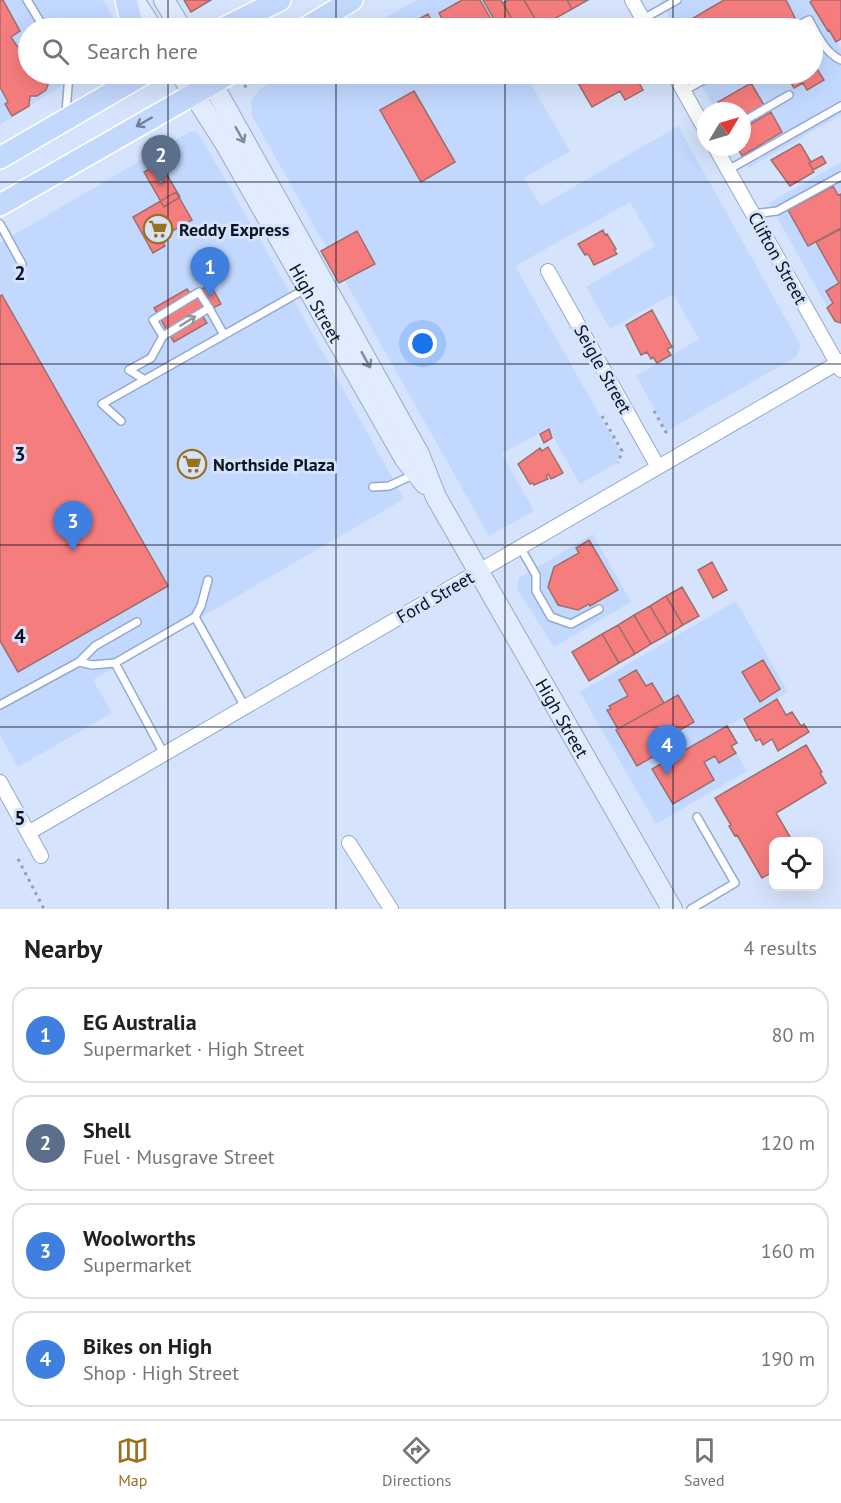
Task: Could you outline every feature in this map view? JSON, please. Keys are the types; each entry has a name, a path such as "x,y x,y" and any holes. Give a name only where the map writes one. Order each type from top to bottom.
{"main road":[{"path":"126,0 130,18"},
{"path":"134,0 146,18"},
{"path":"164,0 175,18"},
{"path":"244,18 280,0"},
{"path":"322,18 352,0"},
{"path":"30,141 101,84"},
{"path":"0,158 127,84"},
{"path":"0,205 206,84"},
{"name":"High Street","path":"211,84 211,118 405,459 420,471 672,909"},
{"name":"High Street","path":"213,84 419,454 420,471"}],"street":[{"path":"632,0 642,18"},
{"path":"680,84 697,114"},
{"name":"Clifton Street","path":"720,156 840,364"},
{"name":"Seigle Street","path":"548,271 658,467"},
{"name":"Ford Street","path":"28,833 658,467 840,364"},
{"path":"0,782 40,856"},
{"path":"349,843 391,909"}],"lane":[{"path":"27,0 38,18"},
{"path":"654,18 677,0"},
{"path":"823,44 834,57 841,60"},
{"path":"66,112 68,84"},
{"path":"684,91 696,84"},
{"path":"751,117 789,95"},
{"path":"728,170 841,106"},
{"path":"753,214 777,211 841,176"},
{"path":"0,224 22,264"},
{"path":"121,421 102,404 308,288"},
{"path":"163,336 153,320 199,292 224,335"},
{"path":"145,380 129,370 151,358 163,336 209,308"},
{"path":"373,487 389,486 420,471"},
{"path":"520,547 536,575 536,591 551,617 571,624 599,609"},
{"path":"79,662 92,665 115,663 195,617 201,606 208,580"},
{"path":"195,617 245,707"},
{"path":"0,705 79,662 95,646 137,622"},
{"path":"115,663 164,754"},
{"path":"691,909 735,883 697,817"}],"path":[{"path":"654,411 667,434"},
{"path":"602,417 622,451 618,463"},
{"path":"18,859 44,909"}],"shaded area":[{"path":"0,0 103,0 113,18 18,18 18,84 64,84 0,125"},
{"path":"417,0 587,0 556,18 385,18"},
{"path":"660,0 813,0 841,48 841,115 749,168 742,156 751,156 751,102 711,102 701,84 823,84 823,18 670,18"},
{"path":"269,84 531,84 570,151 524,178 541,206 678,126 801,346 796,357 667,431 636,376 699,339 673,294 610,329 586,287 655,246 630,202 515,266 620,451 617,463 580,484 548,428 502,454 534,511 489,536 252,116 251,100 260,89"},
{"name":"Northside Plaza","path":"191,131 198,133 261,241 404,499 93,680 112,713 18,767 0,735 0,243"},
{"path":"841,162 841,322 835,321 769,203"},
{"path":"593,534 631,602 554,647 517,589 519,578"},
{"path":"736,601 788,692 728,726 738,743 733,747 747,771 656,824 580,692"}],"building":[{"path":"0,0 3,0 18,27 18,32 11,37 18,47 18,84 48,84 46,90 37,96 30,96 29,106 12,116 5,104 8,102 0,87"},
{"path":"184,0 211,0 191,12"},
{"path":"462,0 480,0 490,18 442,18 439,13"},
{"path":"483,0 501,0 511,18 493,18"},
{"path":"508,0 524,0 535,18 511,18 503,3"},
{"path":"524,0 567,0 572,9 556,18 535,18"},
{"path":"567,0 588,0 572,9"},
{"path":"724,0 786,0 795,18 693,18"},
{"path":"813,0 841,0 841,39 836,42 823,23 823,18 820,18 810,2"},
{"path":"579,84 640,84 643,90 625,100 620,91 592,107"},
{"path":"752,84 764,105 751,113 751,102 718,102"},
{"path":"804,84 817,84 807,90"},
{"path":"414,91 455,162 421,182 380,110"},
{"path":"771,112 782,132 751,151 751,124"},
{"path":"799,144 811,162 809,163 814,172 790,186 771,160"},
{"path":"822,156 826,163 813,170 809,163"},
{"path":"160,163 180,197 164,207 144,172"},
{"path":"833,186 838,195 841,194 841,228 808,246 788,210"},
{"name":"Reddy Express","path":"176,192 192,220 160,238 165,246 153,253 133,217"},
{"path":"841,229 841,323 835,321 827,308 833,303 826,291 839,283 816,242"},
{"path":"603,230 617,254 594,265 588,254 585,255 578,244"},
{"path":"357,231 375,264 339,283 321,251"},
{"path":"210,284 221,304 211,309 199,291"},
{"path":"187,289 191,295 199,291 211,309 202,315 207,323 174,342 154,308"},
{"path":"2,295 168,586 18,672 0,641 0,296"},
{"path":"652,310 672,347 667,349 671,355 657,363 647,352 641,355 626,325"},
{"path":"549,429 552,438 544,443 540,434"},
{"path":"548,447 563,473 551,479 548,474 546,476 548,479 534,485 530,484 518,464 540,448 542,451"},
{"path":"589,540 618,590 578,610 558,605 548,587 554,567 579,553 576,548"},
{"path":"712,562 727,590 713,598 698,570"},
{"path":"682,587 699,616 683,625 666,596"},
{"path":"666,596 683,625 667,635 650,606"},
{"path":"650,606 667,635 651,644 634,615"},
{"path":"634,615 651,644 635,654 618,625"},
{"path":"618,625 635,654 619,663 602,634"},
{"path":"602,634 619,663 589,681 572,652"},
{"path":"763,660 780,689 760,702 742,672"},
{"path":"636,670 646,686 652,683 664,703 618,729 607,710 611,709 609,706 628,696 619,680"},
{"path":"678,695 694,722 673,734 678,742 637,766 616,730"},
{"path":"777,699 786,715 792,712 801,726 804,724 809,732 778,751 772,739 763,745 760,739 756,741 744,719"},
{"path":"727,726 737,743 731,746 736,753 719,763 715,756 704,762 714,780 673,804 652,769"},
{"path":"806,745 826,783 776,813 790,837 769,837 769,874 762,878 737,835 735,836 729,826 731,825 715,798"}],"place":[{"name":"Shell","path":"161,185"},
{"name":"Reddy Express","path":"158,229"},
{"name":"EG Australia","path":"210,297"},
{"name":"Northside Plaza","path":"192,464"},
{"name":"Woolworths","path":"73,551"},
{"name":"Bikes on High","path":"667,775"}]}
